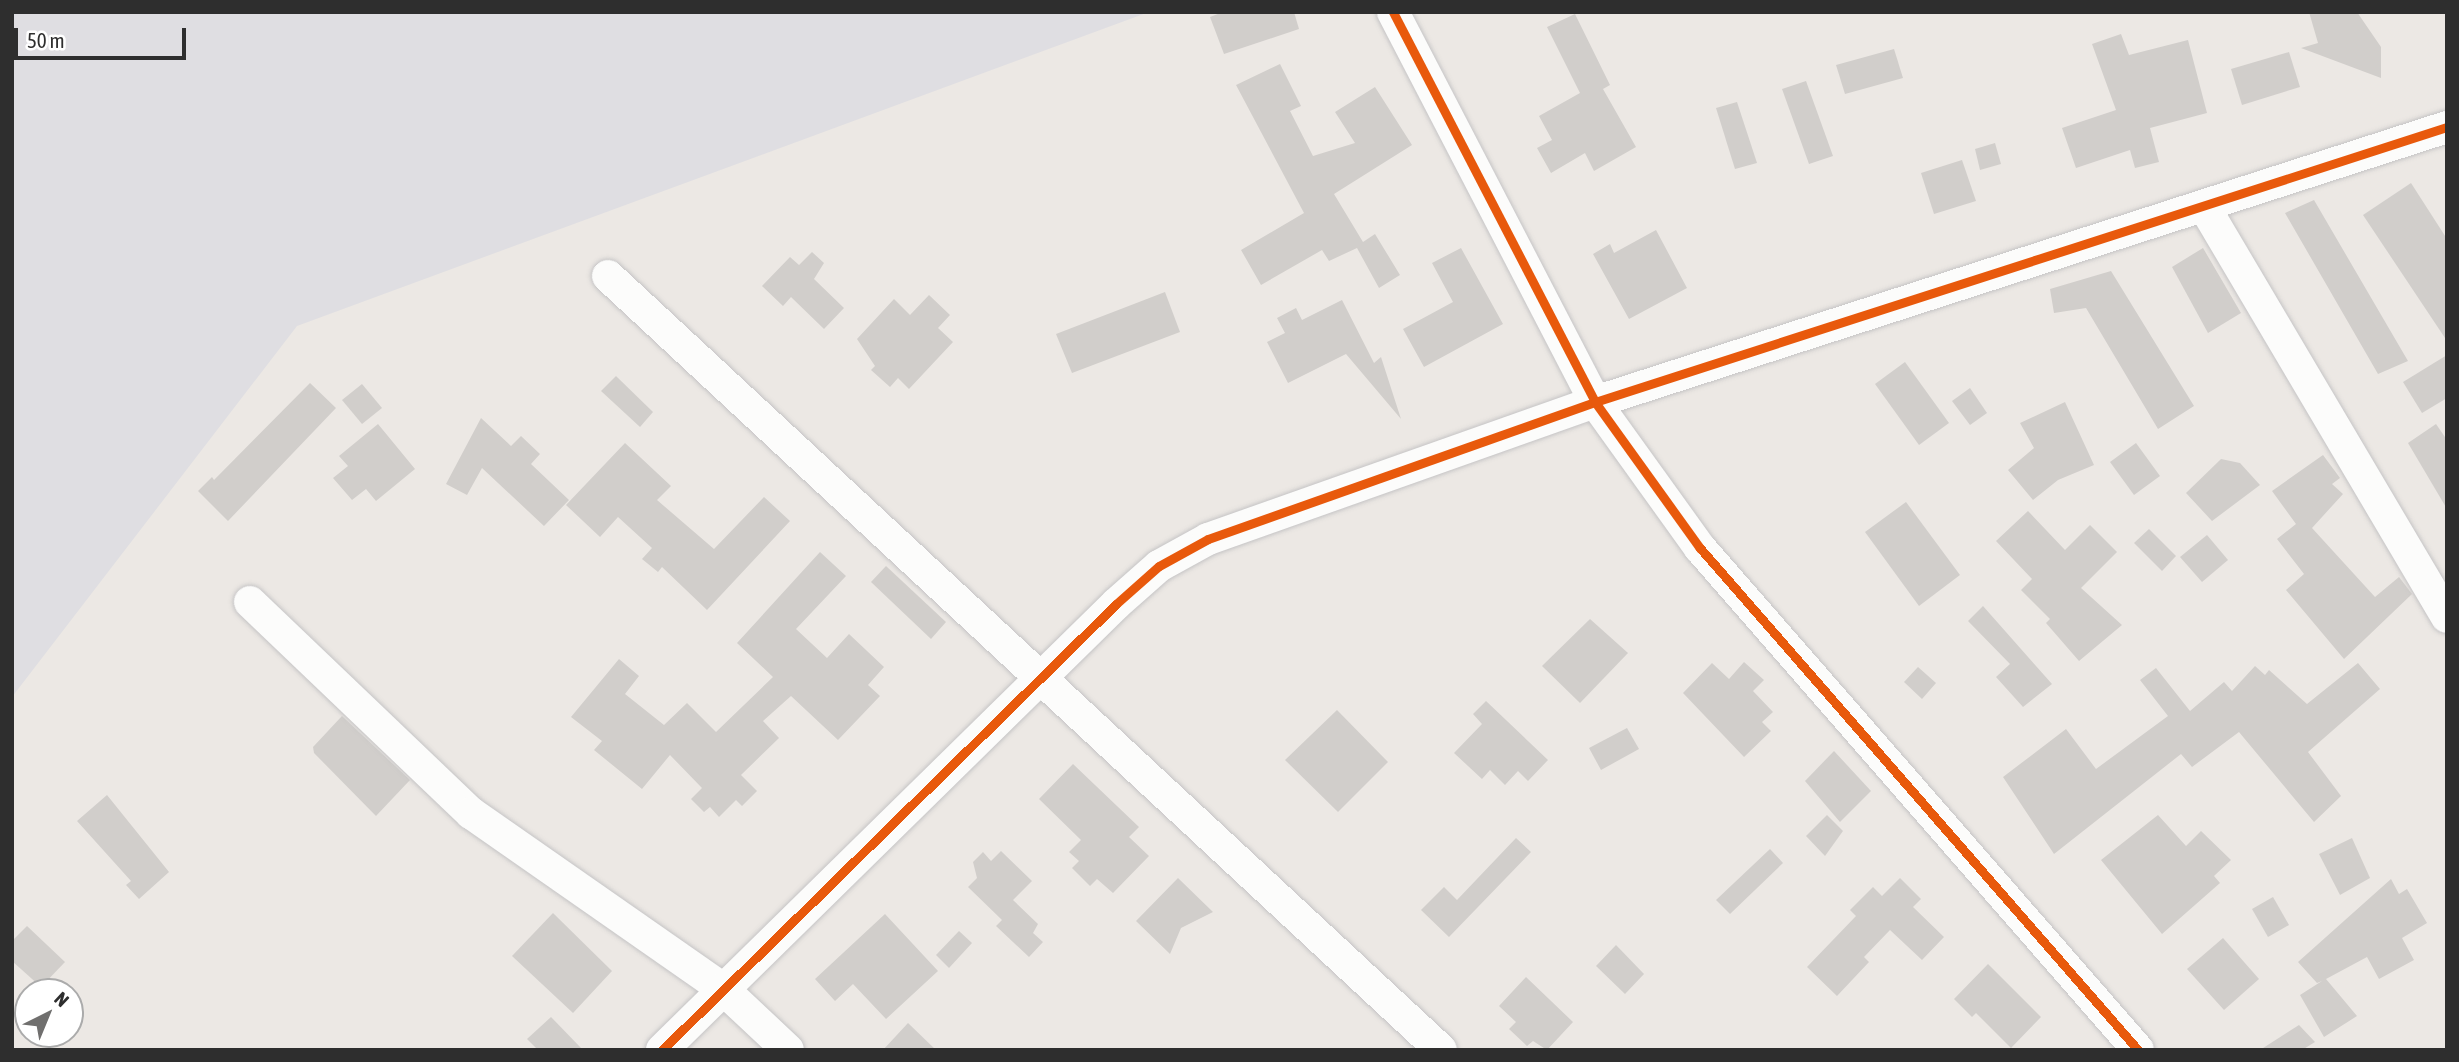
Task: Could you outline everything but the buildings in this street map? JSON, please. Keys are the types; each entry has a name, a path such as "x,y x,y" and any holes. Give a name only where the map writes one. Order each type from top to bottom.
{"street":[{"path":"1393,12 1595,402 1700,548 2138,1050"},
{"path":"662,1050 1042,677 1159,566 1208,539 1595,402 2205,208 2447,127"},
{"path":"2205,208 2447,617"},
{"path":"608,275 1441,1050"},
{"path":"250,601 471,813 723,989 788,1050"}],"shaded area":[{"path":"12,12 1149,12 297,326 12,697"}],"cycle path":[{"path":"1393,12 1595,402 1700,548 2138,1050"},
{"path":"662,1050 1116,604 1159,566 1208,539 1595,402 2447,127"}]}
